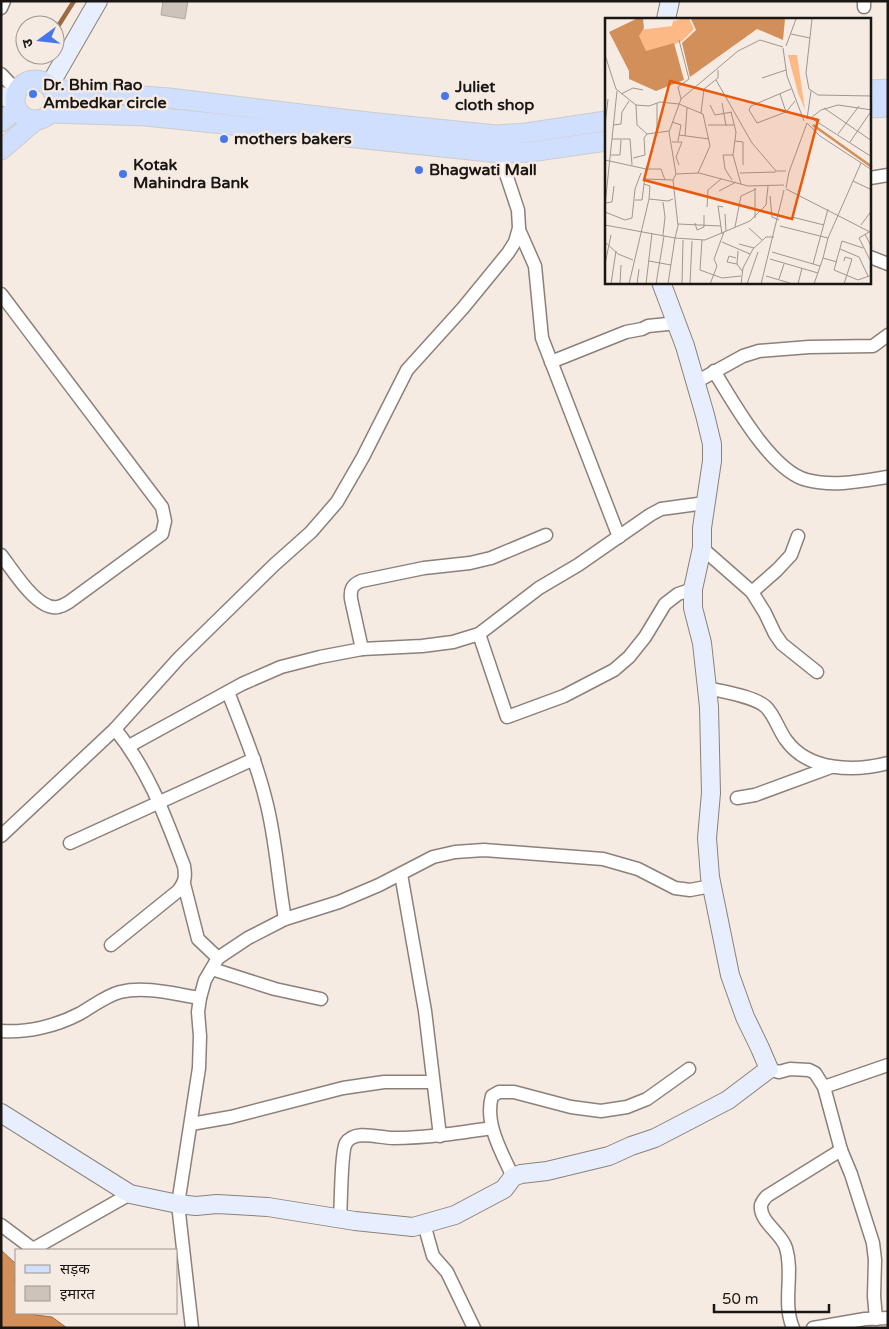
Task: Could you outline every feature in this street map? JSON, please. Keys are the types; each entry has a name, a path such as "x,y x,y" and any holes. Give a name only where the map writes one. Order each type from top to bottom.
{"main road":[{"path":"1,122 23,84 41,81 50,88 54,97 54,106 1,150"},
{"path":"50,88 169,98 281,121 499,153 530,152 605,141"},
{"path":"872,90 888,89"},
{"path":"13,99 22,115 28,119 43,117 146,116 281,121 496,135 526,133 605,121"},
{"path":"872,108 888,107"}],"street":[{"path":"1,8 4,1"},
{"path":"50,88 98,1"},
{"path":"666,18 670,1"},
{"path":"1,74 13,99"},
{"path":"499,153 518,210 519,228 515,242"},
{"path":"872,178 888,175"},
{"path":"1,836 115,729 179,658 311,532 337,502 363,457 407,370 463,308 508,252 520,232 535,266 542,338 619,537"},
{"path":"872,258 888,264"},
{"path":"662,284 677,323 696,382 712,444 712,461 705,503 702,548 694,589 693,608 702,643 708,688 711,793 707,838 711,886 730,975 745,1018 769,1070"},
{"path":"1,294 162,507 165,521 162,534 69,602 57,608 44,605 32,596 1,556"},
{"path":"551,362 626,332 648,326 677,323"},
{"path":"696,382 744,356 759,351 809,347 873,346 888,335"},
{"path":"714,371 747,424 773,456 800,478 817,482 836,483 888,477"},
{"path":"129,746 228,692 280,667 362,649 422,646 453,642 479,634 539,588 578,565 662,509 705,503"},
{"path":"362,649 350,591 354,584 424,568 491,558 546,535"},
{"path":"752,592 791,555 798,536"},
{"path":"702,548 752,592 782,644 817,672"},
{"path":"479,634 507,718 564,696 614,670 645,638 665,604 678,594 694,589"},
{"path":"708,688 749,699 765,706 793,748 817,763 831,767 867,767 888,763"},
{"path":"228,692 254,759 266,801 285,919"},
{"path":"111,944 151,914 178,890 184,884 186,877 184,866 160,803 129,746 115,729"},
{"path":"70,843 254,759"},
{"path":"737,798 755,795 831,767"},
{"path":"192,1328 178,1204 199,1068 200,1036 198,1012 200,998 205,980 215,964 248,938 285,919 339,902 379,885 433,858 455,852 484,850 603,859 638,869 675,888 690,890 711,886"},
{"path":"401,874 425,1011 440,1136"},
{"path":"184,884 198,939 215,964 275,989 321,999"},
{"path":"1,1031 15,1032 55,1024 77,1015 119,992 136,990 160,991 200,998"},
{"path":"824,1088 888,1065"},
{"path":"513,1177 492,1128 489,1105 492,1096 499,1092 514,1092 572,1107 601,1111 610,1110 627,1107 647,1099 689,1069"},
{"path":"1,1113 130,1194 178,1204 268,1207 340,1219 414,1228 455,1215 504,1189 513,1177 521,1174 553,1170 609,1156 655,1138 728,1100 769,1070 779,1072 790,1069 809,1070 815,1073 824,1088 841,1150 851,1174 873,1243 875,1260 874,1296 882,1319 843,1322 813,1328"},
{"path":"191,1124 231,1117 343,1088 384,1082 433,1082"},
{"path":"340,1219 343,1155 345,1144 351,1137 361,1135 392,1138 440,1136 492,1128"},
{"path":"793,1328 788,1303 790,1260 785,1243 762,1214 761,1204 767,1196 841,1150"},
{"path":"1,1225 33,1249 130,1194"},
{"path":"424,1224 433,1256 447,1272 474,1328"}],"shaded area":[{"path":"1,1250 15,1263 15,1314 34,1314 52,1317 67,1328 1,1328"}],"building":[{"path":"163,1 188,1 185,19 161,15"}],"waterway":[{"path":"65,15 74,1"}],"place":[{"name":"Dr. Bhim Rao Ambedkar circle","path":"33,94"},
{"name":"Juliet cloth shop","path":"445,96"},
{"name":"mothers bakers","path":"224,139"},
{"name":"Bhagwati Mall","path":"419,170"},
{"name":"Kotak Mahindra Bank","path":"123,174"}]}
